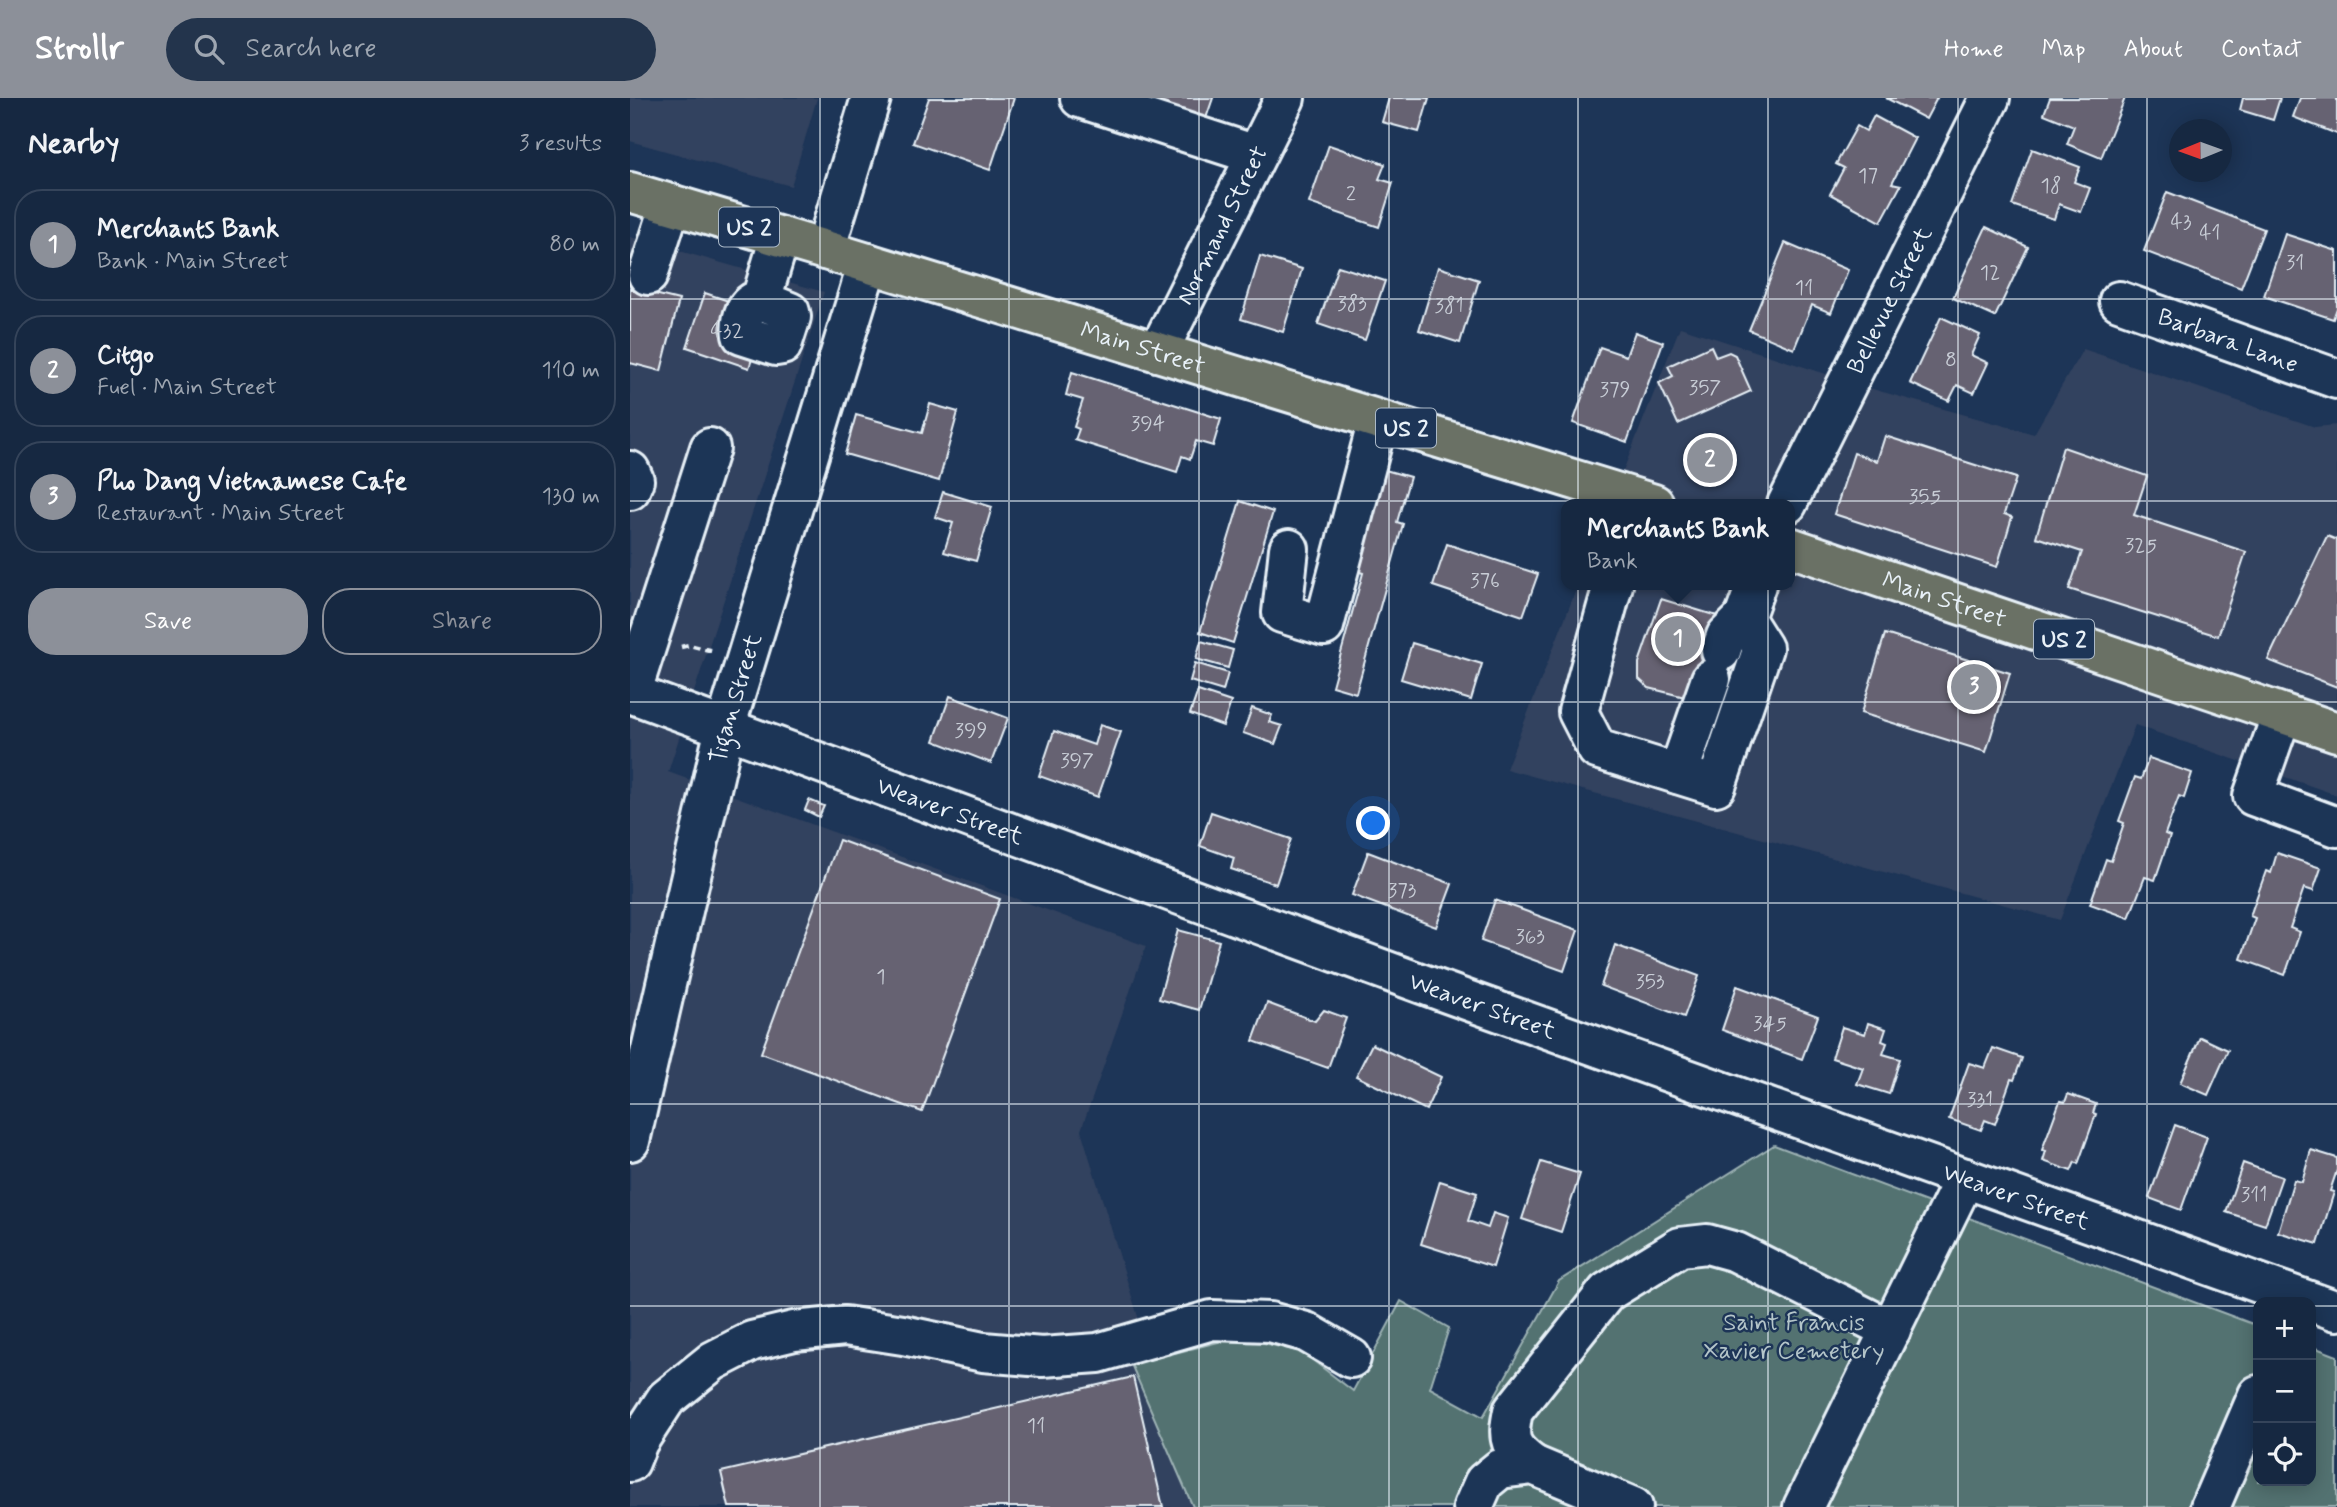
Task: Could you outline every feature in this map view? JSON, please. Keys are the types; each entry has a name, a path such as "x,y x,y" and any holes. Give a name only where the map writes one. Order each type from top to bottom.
{"main road":[{"name":"Main Street","path":"630,192 1632,499"},
{"name":"Main Street","path":"1795,549 2337,732"}],"street":[{"path":"825,250 871,98"},
{"path":"1080,98 1256,155"},
{"name":"Normand Street","path":"1158,352 1285,98"},
{"name":"Bellevue Street","path":"1790,499 1990,98"},
{"path":"648,275 671,204"},
{"path":"761,300 780,237"},
{"name":"Tigan Street","path":"630,1141 725,728 868,263"},
{"name":"Barbara Lane","path":"2119,301 2337,379"},
{"path":"1289,549 1282,613 1324,626 1378,420"},
{"path":"631,693 710,449"},
{"path":"630,471 634,480 630,490"},
{"path":"1612,590 1578,712 1597,749 1716,786 1763,648 1750,601"},
{"path":"1678,774 1726,636 1750,601"},
{"name":"Weaver Street","path":"631,693 1421,984 2291,1297"},
{"path":"2282,713 2253,796 2337,827"},
{"path":"1803,1507 1965,1178"},
{"path":"1633,1507 1533,1465 1517,1453 1508,1433 1513,1411 1606,1292 1680,1247 1707,1244 1736,1252 1891,1330"},
{"name":"Weaver Street","path":"2316,1305 2337,1311"},
{"path":"630,1462 638,1442 666,1399 713,1361 752,1341 794,1331 845,1326 983,1352 1042,1357 1098,1353 1212,1320 1270,1322 1306,1332 1351,1357"},
{"path":"2210,1507 2253,1407"},
{"path":"1473,1507 1484,1482 1500,1469 1533,1465"}],"path":[{"path":"677,641 676,648 689,645 717,652"}],"shaded area":[{"path":"630,98 817,98 791,186 630,141"},
{"path":"630,237 824,292 668,772 1146,946 1081,1130 1196,1507 630,1507"},
{"path":"1680,327 1879,391 2034,434 2083,349 2315,427 2337,425 2337,795 2135,725 2060,920 1506,769 1576,590 1795,590 1795,499 1612,499"}],"green space":[{"name":"Saint Francis Xavier Cemetery","path":"1774,1145 2253,1324 2253,1486 2316,1486 2316,1348 2337,1356 2337,1507 1193,1507 1131,1364 1238,1337 1302,1352 1353,1391 1401,1301 1449,1328 1430,1388 1483,1417 1559,1281"}],"building":[{"path":"929,98 1014,98 990,170 913,143"},
{"path":"1117,98 1213,98 1203,127"},
{"path":"1389,98 1429,98 1419,132 1382,122"},
{"path":"1886,98 1937,98 1926,119"},
{"path":"2050,98 2125,98 2101,158 2067,144 2074,126 2044,114"},
{"path":"2243,98 2280,98 2273,120 2240,110"},
{"path":"2300,98 2337,98 2337,134 2293,117"},
{"path":"1874,116 1915,138 1892,183 1901,185 1881,222 1830,194 1844,168 1836,164 1857,126 1866,131"},
{"path":"1329,145 1385,164 1379,179 1393,183 1379,227 1309,203"},
{"path":"2032,149 2080,167 2074,182 2090,188 2081,212 2059,204 2054,219 2012,205"},
{"path":"2167,192 2264,229 2241,288 2144,251"},
{"path":"1986,227 2028,247 1995,317 1953,298"},
{"path":"2285,234 2337,251 2337,308 2333,319 2264,296"},
{"path":"1785,243 1848,270 1831,313 1812,305 1794,349 1749,330"},
{"path":"1260,256 1302,269 1283,332 1241,319"},
{"path":"1338,266 1385,281 1365,340 1318,324"},
{"path":"1438,267 1479,280 1460,343 1419,330"},
{"path":"630,288 679,300 661,371 630,363"},
{"path":"705,293 767,314 749,368 687,347"},
{"path":"1941,317 1980,335 1971,355 1988,363 1974,393 1957,385 1949,401 1910,383"},
{"path":"1635,332 1663,342 1627,442 1573,423 1600,347 1626,356"},
{"path":"1711,346 1716,357 1729,352 1735,355 1751,391 1678,424 1659,383 1673,376 1668,366"},
{"path":"1072,372 1221,419 1213,446 1196,441 1190,459 1182,456 1177,472 1075,440 1079,429 1074,427 1083,400 1066,395"},
{"path":"930,404 958,412 939,481 845,454 856,415 922,433"},
{"path":"1885,436 2016,478 2004,514 2012,517 1997,567 1834,514 1854,453 1877,461"},
{"path":"1700,438 1731,449 1720,482 1689,471"},
{"path":"2063,447 2147,476 2134,515 2246,552 2218,636 2069,589 2082,552 2036,537"},
{"path":"1378,468 1410,477 1397,522 1403,524 1356,693 1332,686 1363,573 1350,569"},
{"path":"943,492 992,507 976,561 944,552 953,523 935,517"},
{"path":"1240,501 1273,512 1233,643 1200,632"},
{"path":"2327,536 2337,540 2337,687 2268,660"},
{"path":"1447,544 1538,574 1523,616 1433,586"},
{"path":"1661,599 1717,616 1689,698 1649,688 1639,679 1639,663"},
{"path":"1885,634 2010,673 1986,752 1861,713"},
{"path":"1201,641 1233,650 1228,668 1196,659"},
{"path":"1412,643 1482,664 1471,700 1401,679"},
{"path":"1195,663 1228,673 1223,691 1190,681"},
{"path":"1198,691 1231,702 1223,726 1190,714"},
{"path":"950,696 1008,718 991,763 934,741"},
{"path":"1252,708 1272,715 1269,722 1282,726 1275,744 1243,733"},
{"path":"1100,725 1121,732 1098,797 1039,776 1054,731 1094,745"},
{"path":"2149,758 2192,773 2184,798 2179,796 2165,834 2170,836 2155,880 2145,877 2129,918 2090,904 2106,859 2111,861 2124,823 2119,821 2135,777 2141,779"},
{"path":"809,800 824,806 819,817 805,810"},
{"path":"1211,812 1291,839 1276,884 1231,869 1234,858 1200,846"},
{"path":"839,840 1000,899 922,1112 761,1053"},
{"path":"1368,852 1452,884 1436,927 1352,895"},
{"path":"2277,853 2321,868 2313,891 2304,888 2290,928 2300,932 2285,975 2241,959 2255,918 2250,916 2266,871 2271,873"},
{"path":"1495,900 1578,930 1564,971 1481,941"},
{"path":"1178,930 1219,941 1199,1010 1159,999"},
{"path":"1615,945 1699,976 1684,1017 1601,986"},
{"path":"1737,986 1818,1016 1802,1059 1722,1030"},
{"path":"1267,1003 1315,1021 1324,1010 1346,1018 1328,1068 1253,1041"},
{"path":"1868,1023 1886,1029 1882,1041 1887,1043 1883,1054 1900,1059 1889,1094 1857,1084 1863,1068 1832,1058 1842,1027 1865,1034"},
{"path":"2200,1037 2228,1050 2208,1095 2180,1083"},
{"path":"1372,1044 1441,1077 1426,1110 1356,1076"},
{"path":"1993,1048 2022,1058 2014,1080 2011,1079 1995,1124 1985,1120 1981,1130 1949,1119 1969,1063 1985,1068"},
{"path":"2068,1094 2096,1104 2093,1113 2096,1114 2078,1164 2075,1162 2071,1171 2043,1161 2046,1151 2042,1150 2060,1101 2065,1102"},
{"path":"2175,1125 2207,1137 2181,1210 2149,1198"},
{"path":"2311,1150 2337,1158 2337,1170 2330,1191 2334,1192 2318,1244 2278,1232 2294,1180 2302,1182"},
{"path":"1541,1162 1580,1174 1561,1232 1522,1219"},
{"path":"2243,1163 2282,1177 2265,1225 2226,1212"},
{"path":"1440,1181 1477,1193 1468,1221 1488,1228 1493,1213 1508,1218 1493,1267 1421,1244"},
{"path":"1133,1377 1163,1507 729,1507 721,1472"}],"place":[{"name":"Citgo","path":"1710,460"},
{"name":"Merchants Bank","path":"1678,639"},
{"name":"Pho Dang Vietnamese Cafe","path":"1974,687"}]}
